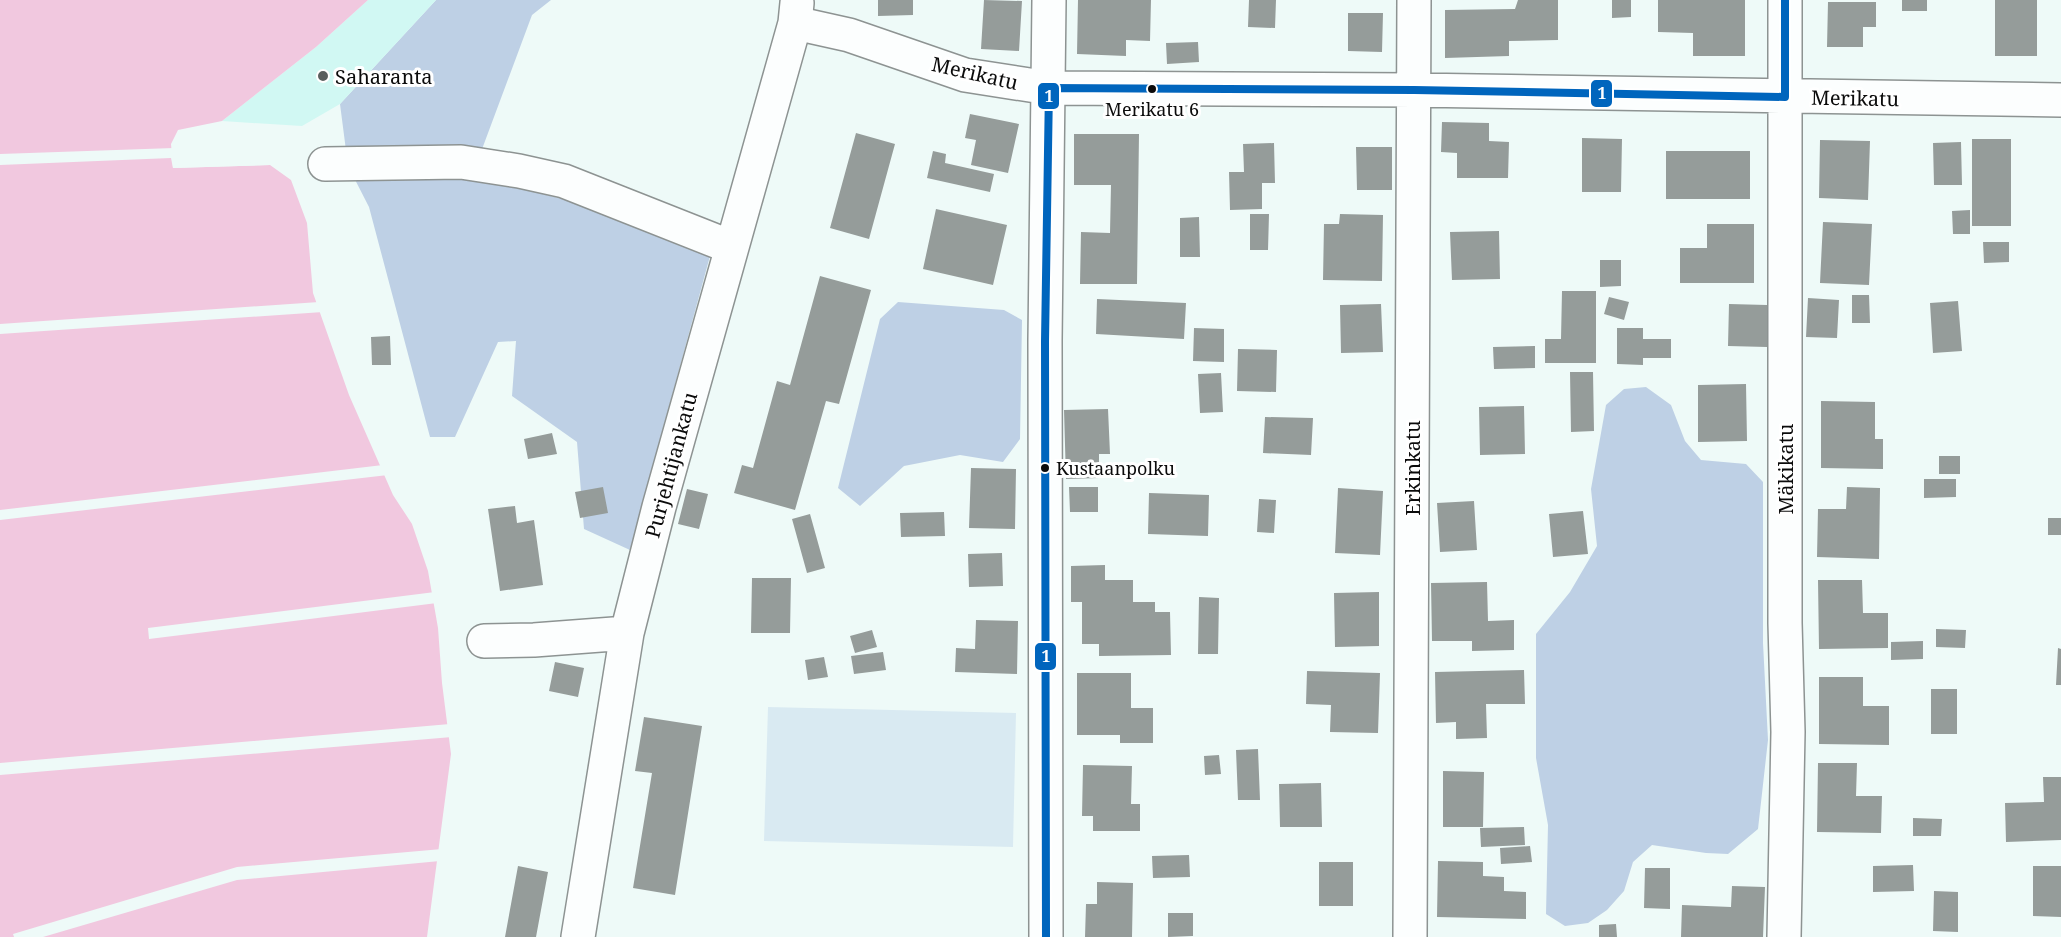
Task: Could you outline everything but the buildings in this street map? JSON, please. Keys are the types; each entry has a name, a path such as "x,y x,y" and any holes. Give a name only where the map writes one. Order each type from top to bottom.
{"street":[{"path":"1046,937 1045,376 1049,0"},
{"name":"Erkinkatu","path":"1410,937 1414,0"},
{"name":"Mäkikatu","path":"1784,937 1788,732 1785,623 1785,0"},
{"name":"Merikatu","path":"796,11 849,35 965,75 1049,88 1414,90 2061,100"},
{"name":"Purjehtijankatu","path":"578,937 627,633 659,507 796,11"},
{"path":"325,164 461,162 519,171 564,181 731,247"},
{"path":"484,641 627,633"}],"shaded area":[{"path":"0,0 368,0 316,47 222,121 178,130 171,144 173,168 270,165 291,180 307,223 313,293 349,395 393,495 412,524 428,571 438,628 451,754 427,937 0,937"},
{"path":"436,0 551,0 532,15 472,176 582,204 710,256 630,550 584,529 577,442 512,396 516,341 498,342 455,437 430,437 369,207 348,166 340,104"},
{"path":"898,302 1004,310 1022,320 1020,439 1003,462 960,455 904,466 860,506 838,488 880,319"},
{"path":"1646,387 1671,405 1685,441 1701,460 1746,464 1763,482 1763,643 1768,740 1758,829 1728,854 1652,845 1633,862 1624,891 1607,910 1588,923 1565,926 1546,914 1548,825 1536,758 1536,634 1570,592 1597,546 1591,489 1606,405 1624,389"},
{"path":"768,707 1016,713 1013,847 764,841"}],"sand":[{"name":"Saharanta","path":"368,0 436,0 340,104 302,126 222,121 316,47"}],"pier":[{"path":"174,148 175,165 270,162 270,165 173,168 171,158 0,165 0,154"},
{"path":"319,302 323,312 0,334 0,324"},
{"path":"383,465 388,475 0,520 0,510"},
{"path":"435,592 437,603 149,639 148,628"},
{"path":"450,724 452,737 0,775 0,763"},
{"path":"442,849 440,861 237,880 43,937 14,937 13,934 237,867"}],"transit line":[{"name":"1","path":"1046,937 1045,341 1049,88 1414,90 1785,97 1785,0"}],"place":[{"name":"Saharanta","path":"323,76"},
{"name":"Merikatu 6","path":"1152,89"},
{"name":"Kustaanpolku","path":"1045,468"}]}
